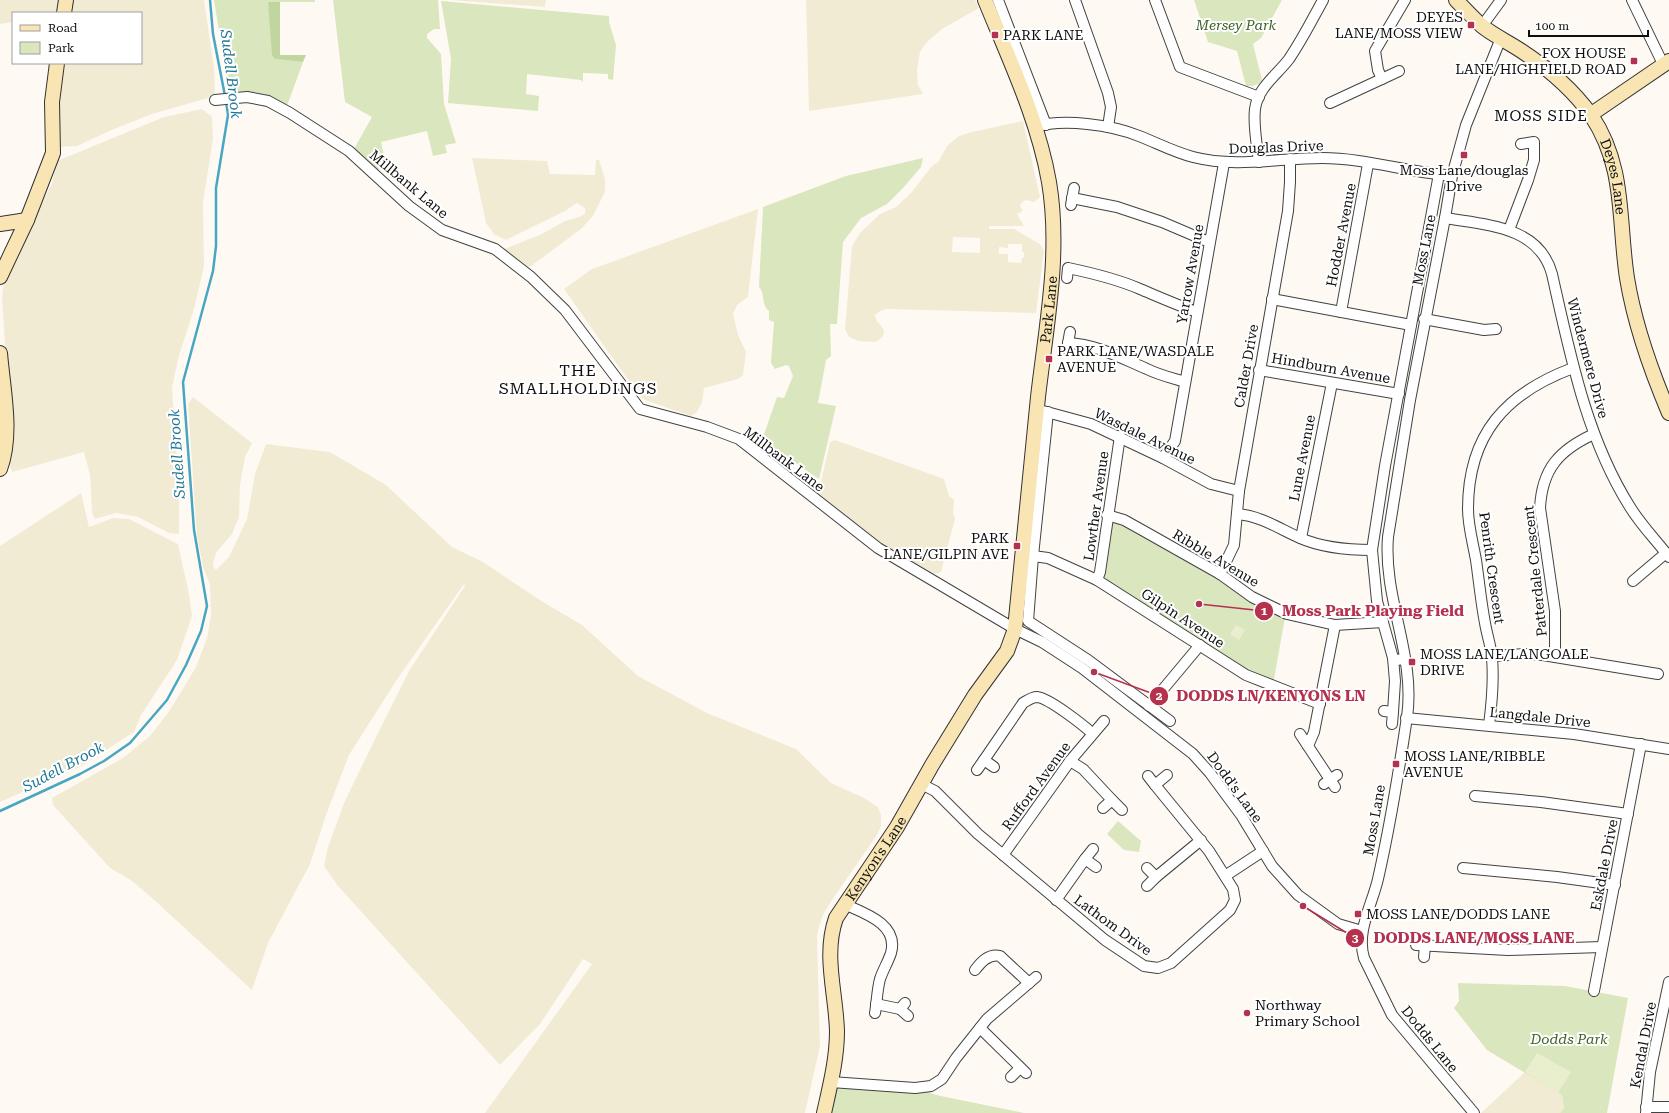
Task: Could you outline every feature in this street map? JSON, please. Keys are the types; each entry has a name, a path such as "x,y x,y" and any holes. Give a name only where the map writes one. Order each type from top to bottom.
{"street":[{"path":"64,12 66,0"},
{"name":"Park Lane","path":"985,0 1040,126"},
{"name":"Park Lane","path":"999,0 1040,126 1049,183 1053,236 1028,621"},
{"path":"1075,0 1108,93 1111,107 1108,127"},
{"path":"1154,0 1180,67 1259,97"},
{"path":"1259,162 1254,123 1255,109 1259,97 1271,78 1289,60 1323,0"},
{"path":"1382,79 1378,70 1375,51 1406,0"},
{"name":"Deyes Lane","path":"1456,0 1482,26 1537,61 1552,74 1590,115 1604,137 1612,159 1619,187 1624,261 1629,291 1658,387 1669,414"},
{"path":"1482,26 1501,0"},
{"path":"1590,115 1666,62 1632,0"},
{"name":"Moss Lane","path":"1362,931 1378,878 1406,718 1409,687 1405,659 1388,577 1386,555 1398,475 1424,319 1446,218 1452,176 1466,125 1501,38"},
{"path":"0,278 27,220 53,153 52,102 57,64"},
{"path":"1330,102 1399,71"},
{"name":"Millbank Lane","path":"217,100 231,98 258,98 278,106 349,151 409,206 442,230 495,249 531,277 565,310 640,409 707,427 739,439 878,548 1015,628"},
{"name":"Douglas Drive","path":"1040,126 1071,124 1108,127 1139,136 1186,155 1224,163 1323,158 1452,176"},
{"path":"1509,230 1534,160 1534,142 1521,144"},
{"name":"Calder Drive","path":"1220,574 1234,545 1239,491 1288,211 1290,159"},
{"name":"Yarrow Avenue","path":"1163,458 1175,440 1224,163"},
{"name":"Hodder Avenue","path":"1341,312 1368,164"},
{"path":"1392,724 1389,712 1395,681 1393,658 1383,622 1374,577 1372,550 1384,472 1439,174"},
{"path":"1072,197 1124,209 1209,242"},
{"name":"Windermere Drive","path":"1446,218 1509,230 1534,244 1549,265 1573,368 1594,434 1630,508 1667,555"},
{"path":"0,224 27,220"},
{"path":"1068,268 1090,273 1139,289 1160,299 1198,312"},
{"path":"1272,299 1411,325"},
{"path":"1424,319 1484,330 1496,329"},
{"path":"1070,332 1067,346 1088,345 1106,351 1148,370 1185,382"},
{"path":"0,353 7,439 4,458 0,469"},
{"name":"Penrith Crescent","path":"1489,725 1493,682 1492,656 1485,623 1468,510 1473,466 1486,432 1493,421 1519,395 1538,383 1573,368"},
{"name":"Hindburn Avenue","path":"1259,370 1399,394"},
{"name":"Lune Avenue","path":"1300,538 1332,383"},
{"name":"Park Lane","path":"1015,628 1042,411"},
{"name":"Wasdale Avenue","path":"1042,411 1091,424 1120,436 1211,484 1239,491"},
{"name":"Patterdale Crescent","path":"1555,657 1555,611 1540,508 1541,492 1545,479 1555,460 1568,448 1594,434"},
{"name":"Lowther Avenue","path":"1097,580 1100,572 1107,515 1120,436"},
{"path":"1384,472 1398,475"},
{"path":"1237,514 1262,519 1300,538 1320,545 1372,550"},
{"name":"Ribble Avenue","path":"1107,515 1124,520 1220,574 1270,607 1287,614 1335,624 1383,622"},
{"path":"1633,581 1667,555"},
{"name":"Gilpin Avenue","path":"1033,556 1048,558 1097,580 1253,679 1320,704"},
{"name":"Dodd's Lane","path":"1028,621 1085,664 1193,754 1227,795 1262,851 1281,877 1298,895 1338,924 1362,931"},
{"path":"1308,746 1314,732 1335,624"},
{"name":"Dodd's Lane","path":"1015,628 1085,664 1170,721"},
{"name":"Kenyon's Lane","path":"824,1113 831,1082 837,1031 830,953 830,941 836,918 897,827 921,784 975,695 1007,651 1015,628"},
{"path":"1149,706 1200,645"},
{"path":"1492,656 1526,654 1555,657 1658,674"},
{"path":"1393,658 1396,660 1405,659"},
{"path":"977,770 1023,703 1032,698 1041,698 1078,721 1092,733"},
{"name":"Langdale Drive","path":"1406,718 1574,734 1669,749"},
{"name":"Rufford Avenue","path":"1004,855 1070,761 1092,733 1104,721"},
{"path":"1300,734 1332,782"},
{"name":"Eskdale Drive","path":"1594,991 1641,744"},
{"path":"984,760 994,767"},
{"path":"1070,761 1083,769 1122,810"},
{"name":"Lathom Drive","path":"921,784 935,791 950,804 978,834 1105,940 1137,962 1151,968 1158,968 1171,963 1230,910 1234,905 1235,894 1201,840 1151,780 1167,774"},
{"path":"1475,796 1541,802 1628,814"},
{"path":"1103,808 1112,800"},
{"path":"1147,886 1201,840"},
{"path":"1056,900 1093,849"},
{"path":"1225,876 1262,851"},
{"path":"1085,859 1096,867"},
{"path":"1147,868 1156,877"},
{"path":"1463,868 1557,877 1615,885"},
{"path":"844,904 877,919 890,936 892,951 880,980 875,1009 904,1009"},
{"name":"Dodds Lane","path":"1362,931 1362,951 1364,958 1392,1015 1474,1113"},
{"path":"1424,957 1420,945 1508,950 1602,947"},
{"path":"831,1082 915,1088 931,1086 942,1078 980,1028 992,1015 1033,980 995,954 975,964"},
{"name":"Kendal Drive","path":"1646,1110 1650,1072 1669,982"},
{"path":"980,1028 1023,1070 1011,1078"},
{"path":"1646,1110 1669,1107"}],"shaded area":[{"path":"0,0 61,0 57,12 12,12 12,22 0,24"},
{"path":"71,0 204,0 214,68 215,96 152,114 77,146 58,147 57,115 61,64 142,64 142,12 69,12"},
{"path":"450,0 546,0 545,7"},
{"path":"806,0 975,0 979,8 942,29 926,43 920,52 917,70 918,85 923,94 809,111"},
{"path":"202,109 212,117 213,139 203,202 204,266 194,309 178,359 172,388 179,492 179,534 169,533 138,517 116,513 95,519 92,513 90,475 84,452 12,472 10,465 11,439 2,298 4,278 25,234 52,184 57,161 164,117"},
{"path":"1023,121 1040,197 1034,202 1026,200 1022,202 1020,206 1023,211 1017,214 1024,226 989,226 989,229 1014,229 1040,244 1044,251 1036,313 886,309 875,315 877,321 884,330 883,336 879,340 875,342 858,341 849,337 845,329 852,246 860,233 880,214 896,207 911,193 931,167 939,161 947,146 959,136","holes":["953,237 980,238 980,253 952,252","1008,244 1022,244 1022,252 1024,253 1024,257 1022,258 1021,263 1008,262 1008,254 999,254 999,247 1008,248"]},
{"path":"472,158 547,161 550,174 595,175 596,160 599,160 605,179 605,192 593,216 581,229 531,266 524,267 504,249 542,234 565,221 585,214 585,208 577,203 565,211 506,240 494,234 486,223"},
{"path":"758,209 748,297 737,305 733,314 738,335 746,352 743,375 738,379 704,388 702,402 697,412 691,416 645,400 638,394 564,289 592,269"},
{"path":"193,397 252,443 245,457 240,485 239,517 232,534 216,553 213,563 216,570 229,557 247,519 255,474 266,444 330,452 386,485 452,547 483,562 543,602 582,625 638,676 707,713 796,749 831,783 864,798 878,807 881,815 881,826 877,835 832,900 823,915 819,927 817,937 820,1046 805,1113 485,1113 592,964 583,959 540,1024 500,1065 338,886 324,866 328,847 344,803 377,735 409,671 465,586 464,584 398,678 349,755 326,815 310,864 268,943 252,990 152,898 132,881 110,868 53,805 52,798 123,758 150,736 170,710 196,667 207,638 211,615 210,585 203,567 197,536 188,404"},
{"path":"835,440 944,479 949,496 954,500 953,513 955,519 941,572 935,574 885,546 818,495 830,442"},
{"path":"81,493 89,527 113,518 129,519 178,544 189,594 192,616 177,660 141,715 134,732 80,767 0,802 0,546"},
{"path":"1525,1072 1562,1095 1564,1108 1560,1113 1481,1113"}],"green space":[{"path":"214,0 315,0 315,2 268,2 275,59 303,62 287,106 273,99 259,95 229,93"},
{"path":"333,0 438,0 440,29 434,29 427,34 427,38 441,54 444,104 456,143 445,145 447,153 433,156 427,131 381,142 386,165 378,170 354,149 372,117 345,102"},
{"name":"Mersey Park","path":"1194,0 1282,0 1261,38 1253,44 1262,80 1257,85 1246,86 1237,51 1208,42"},
{"path":"441,1 609,16 609,22 616,45 613,80 608,79 608,74 583,73 583,82 581,80 527,74 526,94 539,96 538,111 448,103 451,59"},
{"path":"268,2 280,2 280,55 306,55 303,62 275,59 272,55"},
{"path":"923,158 921,167 903,188 887,204 861,218 843,242 837,324 830,324 831,356 826,360 818,403 836,406 819,479 762,440 777,397 784,398 793,376 789,366 786,365 775,369 771,363 774,322 769,320 769,311 766,308 759,287 763,207 846,176"},
{"path":"1109,518 1285,617 1273,685 1247,674 1100,580"},
{"path":"1236,625 1245,630 1239,640 1230,634"},
{"path":"1118,821 1141,841 1139,852 1124,850 1107,834"},
{"name":"Dodds Park","path":"1458,983 1565,986 1628,998 1607,1113 1560,1113 1564,1108 1562,1095 1487,1050 1454,1008 1459,1001"},
{"path":"1537,1053 1571,1072 1558,1093 1525,1072"},
{"path":"833,1084 923,1090 936,1095 1024,1113 826,1113"}],"waterway":[{"name":"Sudell Brook","path":"210,0 213,34 225,96"},
{"name":"Sudell Brook","path":"0,811 80,774 104,761 130,743 167,700 186,665 201,631 207,606 194,530 183,382 213,271 216,246 216,188 228,115 226,101"}],"place":[{"name":"DEYES LANE/MOSS VIEW","path":"1471,25"},
{"name":"PARK LANE","path":"995,35"},
{"name":"FOX HOUSE LANE/HIGHFIELD ROAD","path":"1634,61"},
{"name":"Moss Lane/douglas Drive","path":"1464,155"},
{"name":"PARK LANE/WASDALE AVENUE","path":"1049,359"},
{"name":"PARK LANE/GILPIN AVE","path":"1017,546"},
{"name":"Moss Park Playing Field","path":"1199,604"},
{"name":"MOSS LANE/LANGOALE DRIVE","path":"1412,662"},
{"name":"DODDS LN/KENYONS LN","path":"1094,672"},
{"name":"MOSS LANE/RIBBLE AVENUE","path":"1396,764"},
{"name":"DODDS LANE/MOSS LANE","path":"1303,906"},
{"name":"MOSS LANE/DODDS LANE","path":"1358,914"},
{"name":"Northway Primary School","path":"1247,1013"}],"district":[{"name":"MOSS SIDE","path":"1541,116"},
{"name":"THE SMALLHOLDINGS","path":"578,379"}]}
